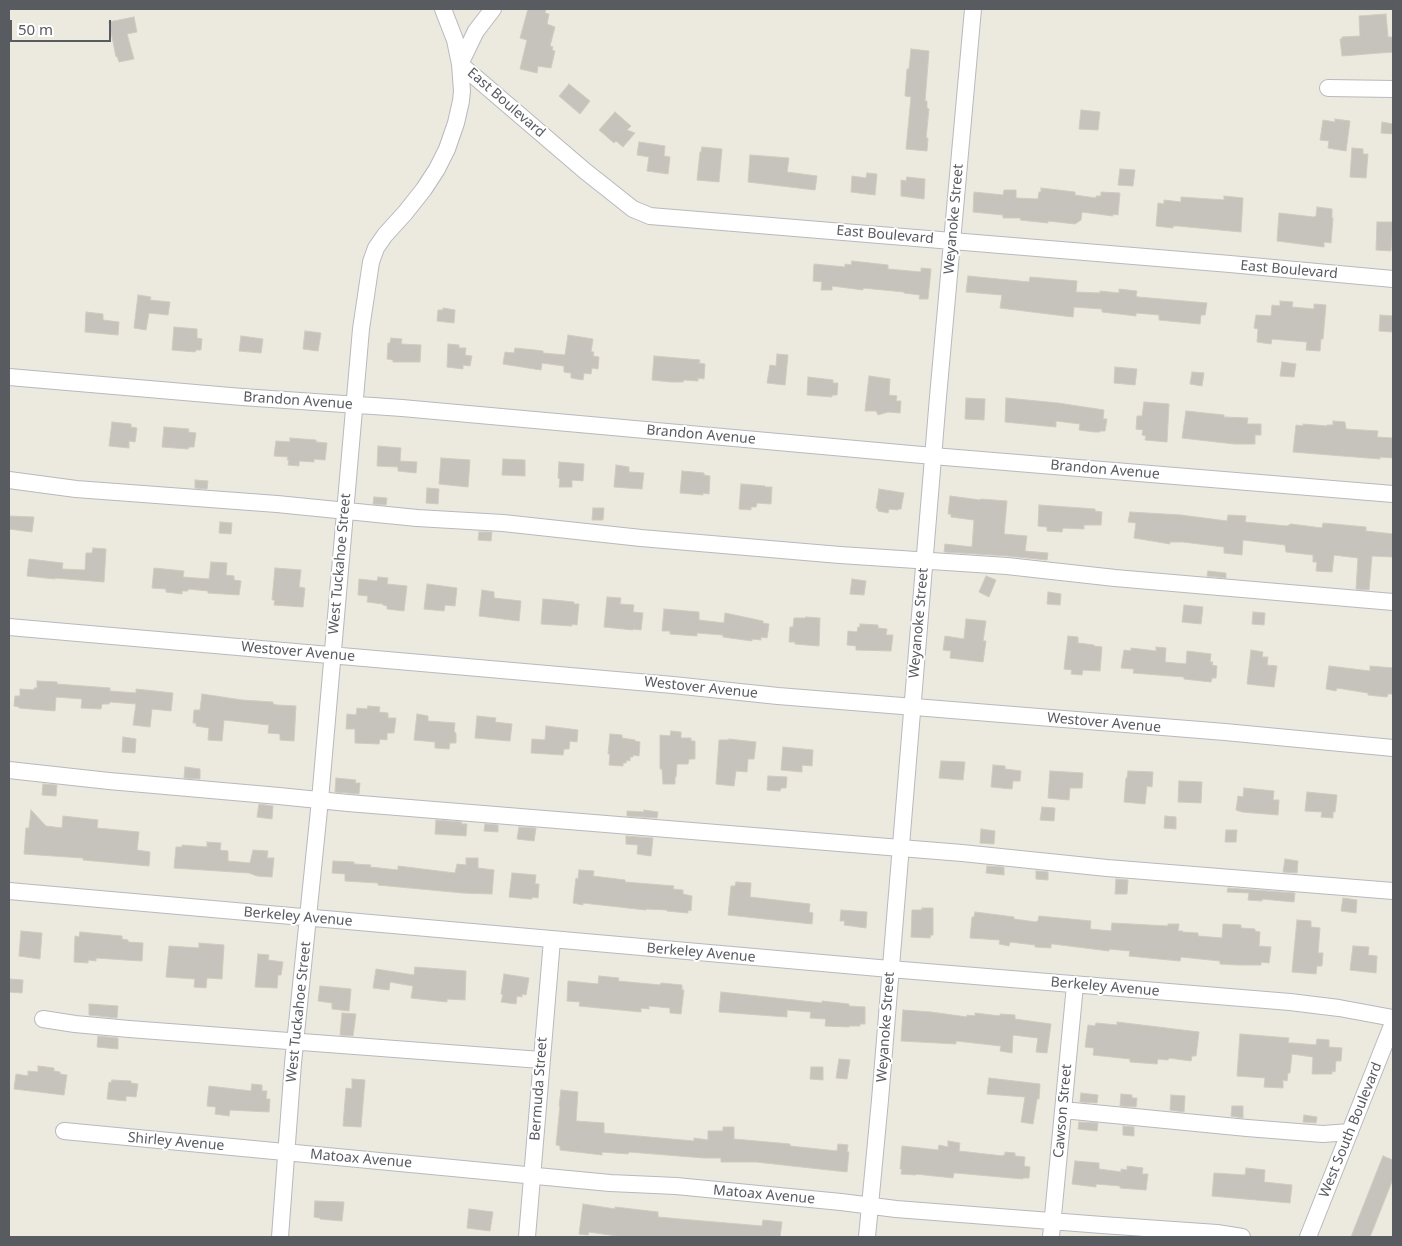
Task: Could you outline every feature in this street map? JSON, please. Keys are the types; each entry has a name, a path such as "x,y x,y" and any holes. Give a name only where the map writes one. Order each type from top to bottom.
{"street":[{"name":"West Tuckahoe Street","path":"280,1237 361,329 371,262 376,248 385,235 406,213 437,169 447,149 456,123 462,91 460,64 455,40 443,9"},
{"path":"460,64 476,30 493,9"},
{"name":"Weyanoke Street","path":"867,1237 973,9"},
{"name":"East Boulevard","path":"460,64 585,172 634,209 650,216 1393,279"},
{"path":"1328,88 1393,89"},
{"name":"Brandon Avenue","path":"9,377 242,397 354,404 933,456 1393,494"},
{"path":"9,480 76,488 277,504 417,518 503,523 641,538 840,555 1007,566 1115,578 1393,602"},
{"name":"Westover Avenue","path":"9,627 673,685 778,696 1225,732 1393,748"},
{"path":"9,770 320,800 1393,891"},
{"name":"Berkeley Avenue","path":"9,891 552,940 1290,1002 1339,1008 1393,1018"},
{"name":"Bermuda Street","path":"527,1237 552,940"},
{"name":"Cawson Street","path":"1052,1229 1075,985"},
{"path":"43,1019 129,1029 541,1060"},
{"name":"West South Boulevard","path":"1308,1237 1393,1023"},
{"path":"1063,1110 1275,1131 1322,1134 1350,1132"},
{"name":"Shirley Avenue","path":"64,1131 287,1152"},
{"name":"Matoax Avenue","path":"287,1152 610,1183 676,1186 870,1206 1052,1229 1217,1233 1242,1237"}],"building":[{"path":"528,9 546,9 545,13 549,14 547,24 555,27 550,46 555,51 551,68 538,66 537,73 520,69 527,40 520,38"},
{"path":"1386,14 1388,37 1393,37 1393,52 1342,56 1340,39 1342,37 1360,36 1359,16"},
{"path":"134,17 137,32 127,34 134,59 119,62 116,57 109,22"},
{"path":"911,49 929,51 925,101 927,101 927,108 929,109 926,138 928,138 927,151 906,149 911,97 905,96"},
{"path":"569,84 590,101 580,114 559,96"},
{"path":"1081,110 1100,112 1098,130 1079,129"},
{"path":"615,112 631,126 627,130 635,133 623,147 616,141 614,143 599,130"},
{"path":"1335,119 1350,121 1346,151 1328,148 1329,141 1320,140 1323,120 1335,122"},
{"path":"1382,122 1393,124 1393,134 1381,133"},
{"path":"639,142 665,146 664,156 670,157 668,174 647,171 649,157 637,155"},
{"path":"702,147 722,149 719,182 697,180"},
{"path":"1352,148 1363,149 1363,154 1368,154 1366,178 1350,177"},
{"path":"750,155 789,158 787,172 817,176 815,190 748,182"},
{"path":"1120,169 1135,170 1133,186 1118,185"},
{"path":"867,173 877,174 875,195 851,192 852,176 866,178"},
{"path":"907,177 925,179 924,199 901,196 901,180 906,181"},
{"path":"1041,188 1075,192 1075,195 1096,198 1096,196 1101,196 1101,192 1120,193 1118,215 1082,212 1081,220 1075,224 1003,218 1003,215 973,212 974,192 1003,195 1004,190 1016,190 1016,198 1038,199"},
{"path":"1224,196 1243,198 1241,232 1178,226 1173,226 1173,228 1156,226 1158,203 1164,204 1164,200 1181,202 1181,197 1224,200"},
{"path":"1317,207 1332,209 1331,243 1324,242 1324,247 1277,241 1279,213 1314,217 1316,216"},
{"path":"1377,222 1393,222 1391,251 1376,250"},
{"path":"852,261 888,265 888,269 921,272 921,268 931,269 928,299 919,299 920,295 904,292 863,288 863,290 832,286 832,290 821,290 822,282 813,281 814,264 845,267 845,264 851,265"},
{"path":"968,276 1029,282 1030,277 1077,281 1076,292 1100,293 1100,291 1119,293 1119,289 1137,291 1136,296 1138,297 1207,303 1205,315 1201,315 1200,324 1159,320 1159,315 1136,313 1136,316 1102,312 1102,309 1074,307 1073,317 1000,308 1002,295 966,292"},
{"path":"138,295 151,297 150,300 170,302 168,315 149,313 146,330 134,328"},
{"path":"1280,301 1293,302 1292,307 1314,309 1314,304 1326,305 1320,351 1306,350 1307,342 1272,339 1271,344 1257,342 1258,329 1254,328 1256,315 1271,316 1272,305 1280,306"},
{"path":"443,308 455,310 454,323 437,321 438,310 443,310"},
{"path":"86,312 103,314 103,320 119,322 118,335 85,332"},
{"path":"1380,315 1393,316 1393,332 1379,331"},
{"path":"174,327 197,329 197,338 202,339 201,350 196,350 195,352 172,350"},
{"path":"305,331 321,333 318,351 303,349"},
{"path":"568,335 593,339 591,352 594,352 593,356 599,357 598,369 592,368 591,374 584,373 583,380 571,378 571,373 564,372 564,366 542,363 541,370 503,364 505,352 514,353 515,348 565,355"},
{"path":"241,336 263,339 261,353 239,351"},
{"path":"391,338 402,339 401,344 421,345 420,362 393,362 393,360 387,359 388,343 390,343"},
{"path":"448,344 459,345 459,348 466,348 465,355 472,356 470,366 463,365 463,369 447,367"},
{"path":"777,354 788,355 785,385 767,383 770,365 776,366"},
{"path":"654,356 700,360 699,363 705,364 704,379 698,378 698,381 684,380 683,382 652,380"},
{"path":"1282,362 1296,364 1294,377 1280,376"},
{"path":"1115,367 1137,369 1135,385 1114,383"},
{"path":"1192,372 1204,373 1202,386 1190,384"},
{"path":"869,376 890,379 889,395 897,396 896,401 901,401 900,413 888,412 878,415 876,411 865,411"},
{"path":"808,377 833,380 833,383 838,383 837,395 832,395 832,397 807,395"},
{"path":"966,398 985,399 984,420 965,419"},
{"path":"1006,398 1104,410 1103,419 1107,419 1105,431 1079,430 1080,424 1056,421 1056,427 1005,422"},
{"path":"1144,402 1169,404 1167,442 1145,440 1146,436 1142,435 1143,430 1136,429 1137,416 1142,416"},
{"path":"1186,411 1224,415 1224,417 1248,418 1247,424 1261,424 1261,435 1255,435 1255,444 1234,444 1182,438"},
{"path":"1333,421 1345,422 1346,429 1378,431 1377,437 1393,438 1393,458 1380,457 1380,459 1293,452 1296,425 1327,426 1333,425"},
{"path":"112,422 131,424 131,427 137,428 135,442 129,441 129,448 109,446"},
{"path":"164,427 189,429 188,432 196,433 194,447 189,447 188,449 162,447"},
{"path":"290,438 327,443 325,460 314,459 314,462 299,461 299,466 288,465 288,457 274,456 276,441 290,442"},
{"path":"378,446 401,448 400,461 417,462 416,473 398,471 398,467 377,466"},
{"path":"441,458 470,460 468,487 439,484"},
{"path":"503,459 525,460 525,476 502,475"},
{"path":"559,462 584,464 583,481 572,480 572,487 559,487"},
{"path":"616,465 629,467 629,472 644,473 642,489 614,487"},
{"path":"682,471 704,473 704,475 710,476 709,494 680,493"},
{"path":"195,480 208,481 207,489 195,488"},
{"path":"741,484 772,487 771,504 757,503 756,507 751,507 751,510 739,509"},
{"path":"427,488 439,489 438,504 426,503"},
{"path":"879,489 904,493 901,509 889,509 888,513 878,511 876,508"},
{"path":"950,496 1007,501 1004,534 1027,536 1025,551 1048,553 1047,560 944,552 945,544 972,547 974,520 951,517 951,514 948,514"},
{"path":"374,497 387,498 386,505 373,504"},
{"path":"1039,505 1095,509 1095,511 1102,512 1101,525 1084,525 1084,529 1063,528 1062,532 1047,531 1047,527 1038,526"},
{"path":"593,508 604,508 603,520 592,520"},
{"path":"1130,512 1181,515 1227,521 1228,515 1246,516 1245,522 1287,526 1291,524 1322,528 1323,523 1366,527 1366,531 1393,534 1393,557 1372,556 1369,590 1356,589 1358,558 1334,555 1332,572 1316,571 1317,562 1313,562 1313,555 1286,552 1285,545 1243,540 1242,555 1224,553 1224,547 1183,542 1170,542 1170,544 1134,538 1136,523 1128,522"},
{"path":"9,516 34,517 32,532 9,529"},
{"path":"220,522 232,523 231,534 219,533"},
{"path":"479,532 492,532 491,541 478,540"},
{"path":"93,548 106,549 104,582 27,576 29,559 63,563 62,569 85,570 86,553 92,553"},
{"path":"211,562 227,563 226,575 234,576 234,580 241,581 239,595 208,593 208,591 188,589 188,591 182,591 182,594 166,592 166,589 152,588 154,568 184,571 183,577 209,579"},
{"path":"275,568 301,570 299,587 305,588 303,607 274,605 275,600 272,600"},
{"path":"1208,571 1226,573 1226,578 1207,576"},
{"path":"986,576 996,580 989,597 979,592"},
{"path":"378,577 388,578 387,584 407,586 404,611 387,609 387,606 383,604 367,602 368,596 358,595 359,579 377,581"},
{"path":"852,579 866,581 864,595 850,594"},
{"path":"427,584 457,588 455,606 445,605 444,611 424,609"},
{"path":"482,590 494,592 494,598 521,601 519,621 479,616"},
{"path":"1048,592 1061,594 1060,605 1047,604"},
{"path":"607,597 621,598 620,604 634,605 633,612 643,613 641,630 604,627"},
{"path":"543,599 579,604 577,625 541,624"},
{"path":"1184,605 1203,607 1201,624 1182,622"},
{"path":"664,609 699,612 699,620 724,623 725,613 763,621 763,623 769,624 767,638 761,637 761,640 752,639 752,641 723,637 723,635 697,633 697,636 670,634 670,631 662,631"},
{"path":"1253,612 1265,613 1264,625 1252,624"},
{"path":"794,618 820,618 819,646 789,642 790,627 793,627"},
{"path":"966,619 986,621 983,641 986,641 983,662 950,658 951,651 943,650 945,636 964,639"},
{"path":"860,624 878,625 878,628 887,629 886,635 893,635 891,651 856,650 856,646 847,645 848,631 857,632"},
{"path":"1068,636 1078,637 1078,643 1102,647 1100,671 1083,670 1082,675 1071,674 1072,670 1064,669"},
{"path":"1156,647 1166,648 1165,662 1186,664 1187,651 1211,654 1210,662 1213,662 1212,665 1217,666 1216,678 1212,678 1211,682 1184,679 1184,677 1133,673 1134,669 1121,668 1124,650 1131,651 1131,648 1156,651"},
{"path":"1251,650 1263,652 1262,657 1268,657 1267,665 1277,666 1274,687 1247,684"},
{"path":"1329,666 1370,671 1370,666 1393,668 1393,694 1388,694 1387,697 1337,688 1336,691 1326,689"},
{"path":"37,681 110,688 110,691 136,693 136,689 173,693 171,711 152,709 150,727 133,725 136,704 110,702 109,704 102,704 101,709 81,708 82,699 56,697 55,711 14,706 15,696 20,696 20,689 34,690 34,688 37,688"},
{"path":"202,694 296,706 294,741 280,740 280,734 268,733 269,725 224,720 222,741 208,740 209,728 196,726 196,723 193,723 194,710 200,710"},
{"path":"368,706 380,707 379,712 388,713 388,718 396,718 394,733 387,733 387,740 380,739 379,744 355,743 355,729 346,729 347,714 356,715 357,708 367,709"},
{"path":"417,714 428,716 428,721 455,723 456,743 450,743 449,749 435,748 435,742 414,740"},
{"path":"477,716 496,718 495,722 512,724 510,741 475,738"},
{"path":"546,726 578,730 577,742 570,741 569,749 564,749 563,755 531,753 532,739 545,740"},
{"path":"671,731 681,732 681,738 691,738 691,741 695,741 695,759 689,759 688,764 677,764 675,784 663,784 662,769 660,769 660,735 670,736"},
{"path":"610,734 622,735 622,738 640,742 639,756 633,755 633,757 630,757 630,761 627,760 626,763 623,763 623,766 609,765"},
{"path":"123,737 136,739 135,753 122,752"},
{"path":"729,739 756,742 754,759 748,759 747,772 736,771 734,786 716,784 719,740"},
{"path":"783,747 813,750 812,766 802,765 802,772 781,770"},
{"path":"941,761 965,762 963,780 939,778"},
{"path":"993,765 1005,766 1005,769 1021,771 1020,781 1013,781 1012,789 991,787"},
{"path":"185,767 200,769 200,779 184,778"},
{"path":"1050,771 1083,773 1082,788 1070,788 1069,800 1048,798"},
{"path":"1128,771 1153,772 1152,787 1147,786 1145,804 1124,802"},
{"path":"768,776 787,777 786,788 781,788 780,791 767,790"},
{"path":"336,778 356,780 355,783 360,783 359,794 335,792"},
{"path":"1179,781 1202,782 1201,803 1178,802"},
{"path":"43,784 57,785 56,796 42,795"},
{"path":"1244,788 1274,791 1273,800 1279,800 1278,815 1236,810 1238,796 1243,797"},
{"path":"1307,792 1337,795 1333,818 1321,817 1322,812 1305,811"},
{"path":"259,804 273,806 272,819 257,817"},
{"path":"1042,807 1055,808 1054,821 1040,820"},
{"path":"31,810 46,826 62,828 63,816 98,820 97,828 139,832 137,850 150,852 149,866 83,860 83,858 24,854 26,828 29,828"},
{"path":"644,810 658,812 657,818 627,816 627,811 644,812"},
{"path":"1165,816 1176,817 1176,829 1164,828"},
{"path":"436,820 467,824 466,836 435,834"},
{"path":"485,824 498,825 498,832 484,831"},
{"path":"519,827 536,828 534,841 517,839"},
{"path":"981,829 995,831 994,844 980,843"},
{"path":"1226,830 1237,830 1236,842 1225,842"},
{"path":"626,836 653,838 651,856 637,854 638,845 626,844"},
{"path":"207,842 221,843 220,850 228,851 228,861 250,863 253,850 268,851 267,858 274,858 272,877 257,876 249,873 174,868 176,847 182,847 182,845 207,847"},
{"path":"466,858 478,858 478,868 494,870 492,894 463,893 345,881 345,874 332,873 333,861 354,862 354,864 371,865 370,867 398,870 398,866 455,873 457,864 466,865"},
{"path":"1285,859 1298,861 1297,873 1283,872"},
{"path":"987,866 1004,867 1004,875 986,873"},
{"path":"579,870 594,871 593,876 625,880 625,882 674,886 673,889 683,890 683,894 692,896 691,911 688,910 688,913 573,903 576,878 578,879"},
{"path":"1036,871 1048,872 1048,880 1036,879"},
{"path":"512,873 536,875 535,884 539,884 538,898 509,897"},
{"path":"1116,879 1128,880 1127,894 1115,894"},
{"path":"736,882 751,883 750,897 810,904 809,912 813,913 812,924 728,915 731,886 735,886"},
{"path":"1228,888 1295,893 1294,902 1262,899 1262,901 1248,900 1249,893 1227,892"},
{"path":"1343,898 1357,900 1356,913 1341,911"},
{"path":"922,908 933,908 933,935 930,938 911,937 912,910 922,910"},
{"path":"841,910 867,912 866,928 844,925 845,921 840,921"},
{"path":"975,912 1036,922 1039,916 1091,921 1090,929 1111,931 1112,923 1168,926 1168,924 1179,924 1178,931 1198,933 1198,936 1222,938 1223,924 1241,925 1241,928 1255,929 1255,931 1260,932 1259,946 1271,947 1269,963 1261,962 1261,965 1220,964 1220,961 1181,957 1180,961 1129,956 1130,951 1109,949 1109,951 1053,944 1051,944 1051,948 1010,942 1009,946 999,944 1000,940 970,938 972,917 974,917"},
{"path":"1297,920 1311,921 1311,927 1320,928 1318,953 1323,953 1322,966 1317,966 1316,974 1292,972"},
{"path":"21,931 42,933 40,959 19,956"},
{"path":"80,932 122,936 122,939 128,940 128,942 143,943 142,961 96,958 96,961 88,960 88,963 74,962 75,936 79,937"},
{"path":"199,943 224,945 222,979 207,978 206,988 194,987 195,979 166,977 169,946 199,948"},
{"path":"1353,946 1369,947 1368,955 1377,956 1376,973 1350,970"},
{"path":"258,954 269,955 268,960 283,962 281,975 278,975 277,988 255,987"},
{"path":"415,967 466,971 465,1000 447,999 447,1002 411,998 413,986 390,982 389,990 373,988 376,969 414,975"},
{"path":"504,974 529,978 526,995 522,994 522,997 517,996 516,1004 501,1002"},
{"path":"599,976 619,978 618,981 682,985 682,990 684,990 681,1014 670,1013 670,1008 649,1006 649,1009 641,1008 641,1012 579,1006 580,1002 567,1001 568,981 598,984"},
{"path":"10,979 23,980 22,993 9,992"},
{"path":"320,986 351,989 349,1011 332,1009 332,1003 318,1001"},
{"path":"721,992 822,1003 822,1001 865,1007 865,1024 849,1027 825,1026 826,1019 810,1018 811,1012 787,1010 787,1017 719,1012"},
{"path":"89,1004 118,1006 117,1018 89,1015"},
{"path":"903,1010 967,1017 967,1015 975,1016 975,1013 1000,1016 1000,1014 1015,1015 1015,1019 1051,1024 1047,1053 1036,1052 1038,1038 1013,1035 1012,1053 1000,1051 1001,1046 956,1041 956,1044 901,1041"},
{"path":"342,1013 356,1014 353,1036 340,1035"},
{"path":"1117,1022 1199,1032 1196,1056 1192,1056 1191,1061 1169,1058 1168,1060 1158,1059 1157,1064 1130,1062 1130,1059 1093,1055 1094,1048 1085,1047 1088,1025 1095,1026 1096,1023 1117,1025"},
{"path":"1240,1034 1289,1038 1288,1043 1316,1045 1317,1039 1329,1040 1329,1047 1342,1048 1341,1061 1336,1061 1335,1072 1332,1071 1332,1074 1312,1074 1313,1057 1292,1054 1290,1073 1288,1073 1287,1081 1283,1080 1283,1088 1264,1087 1265,1078 1237,1076"},
{"path":"98,1036 118,1038 118,1049 97,1047"},
{"path":"839,1059 850,1060 847,1079 836,1078"},
{"path":"38,1066 54,1068 54,1071 67,1075 64,1095 14,1089 16,1074 28,1076 28,1071 38,1072"},
{"path":"811,1067 823,1067 823,1080 810,1079"},
{"path":"989,1078 1040,1084 1039,1099 1037,1099 1033,1124 1021,1122 1025,1097 987,1094"},
{"path":"352,1079 365,1080 361,1127 343,1126 346,1088 352,1089"},
{"path":"112,1080 131,1081 131,1083 138,1084 136,1097 126,1096 126,1101 107,1099 109,1082 111,1083"},
{"path":"252,1084 262,1085 262,1091 267,1091 266,1099 270,1099 269,1112 230,1110 229,1116 215,1114 216,1107 207,1106 209,1086 251,1091"},
{"path":"561,1090 578,1092 576,1121 604,1123 604,1133 694,1141 694,1138 708,1140 708,1131 723,1131 723,1127 734,1127 734,1139 790,1144 790,1146 837,1151 838,1144 848,1145 847,1172 756,1162 721,1162 721,1158 629,1152 628,1154 602,1152 602,1155 560,1150 560,1146 556,1145"},
{"path":"1081,1093 1098,1095 1097,1103 1080,1102"},
{"path":"1121,1094 1132,1095 1132,1098 1137,1098 1136,1107 1120,1106"},
{"path":"1171,1095 1185,1096 1184,1112 1170,1110"},
{"path":"1232,1106 1243,1106 1243,1118 1231,1116"},
{"path":"1304,1115 1317,1117 1316,1123 1303,1122"},
{"path":"1079,1122 1098,1123 1097,1131 1078,1129"},
{"path":"1123,1126 1134,1127 1134,1136 1123,1135"},
{"path":"948,1141 960,1143 959,1151 1003,1156 1005,1152 1025,1157 1024,1166 1030,1167 1029,1178 956,1173 954,1173 953,1178 901,1174 902,1146 938,1150 939,1145 948,1147"},
{"path":"1383,1156 1393,1160 1393,1179 1370,1237 1351,1237"},
{"path":"1075,1161 1099,1163 1099,1169 1121,1172 1121,1169 1127,1170 1127,1166 1143,1168 1142,1174 1148,1174 1146,1190 1096,1184 1096,1187 1072,1184"},
{"path":"1246,1168 1265,1170 1264,1182 1292,1185 1290,1203 1212,1196 1214,1173 1245,1175"},
{"path":"315,1201 344,1202 342,1221 314,1217"},
{"path":"583,1204 615,1209 615,1207 658,1212 658,1217 680,1219 762,1226 763,1220 782,1222 780,1237 624,1237 589,1232 588,1235 579,1234"},
{"path":"469,1209 493,1212 490,1231 467,1228"}]}
